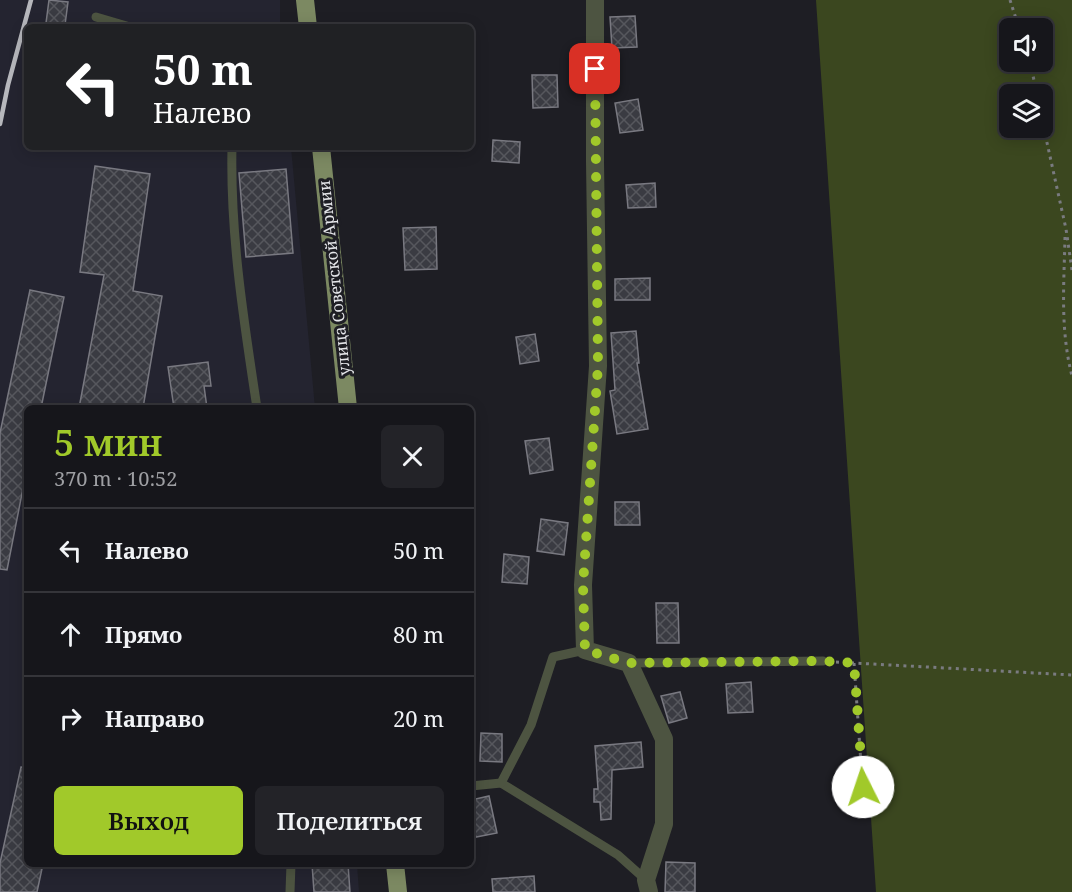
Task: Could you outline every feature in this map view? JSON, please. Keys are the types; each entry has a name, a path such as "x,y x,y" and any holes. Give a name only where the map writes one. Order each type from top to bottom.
{"main road":[{"path":"305,0 308,24"},
{"name":"улица Советской Армии","path":"321,150 348,405"},
{"path":"395,867 399,892"}],"street":[{"path":"595,0 598,366 583,585 585,650 629,663 664,739 664,824 647,886"}],"lane":[{"path":"96,17 120,24"},
{"path":"232,150 231,179 239,287 257,405"},
{"path":"501,783 531,725 553,657 585,650"},
{"path":"629,663 823,661"},
{"path":"474,786 501,783 618,855 647,886"},
{"path":"290,892 291,867"}],"path":[{"path":"1010,0 1016,18"},
{"path":"1046,138 1072,270"},
{"path":"1065,229 1062,318 1072,376"},
{"path":"823,661 1072,675"},
{"path":"854,663 864,807"}],"shaded area":[{"path":"0,0 280,0 280,24 24,24 24,150 291,150 315,405 24,405 24,867 357,867 359,892 0,892"}],"green space":[{"path":"816,0 1072,0 1072,892 876,892"}],"building":[{"path":"49,0 68,2 65,24 46,23"},
{"path":"635,16 637,47 612,48 610,17"},
{"path":"532,75 557,75 558,107 533,108"},
{"path":"638,99 643,130 620,133 615,103"},
{"path":"493,140 520,142 519,163 492,161"},
{"path":"95,166 150,174 133,291 162,296 144,405 80,405 104,275 80,272"},
{"path":"286,169 293,253 246,257 239,173"},
{"path":"655,183 656,207 628,208 626,185"},
{"path":"436,227 437,269 405,270 403,228"},
{"path":"650,278 650,300 615,300 615,279"},
{"path":"30,290 64,297 42,405 24,405 24,483 7,570 0,569 0,433"},
{"path":"636,331 639,363 637,363 648,429 617,434 610,391 615,390 611,333"},
{"path":"535,334 539,361 520,364 516,337"},
{"path":"208,362 211,386 204,386 207,405 174,405 168,367"},
{"path":"549,438 553,470 530,474 525,441"},
{"path":"615,502 639,502 640,525 615,525"},
{"path":"541,519 568,523 564,555 537,551"},
{"path":"504,554 529,557 527,584 502,582"},
{"path":"656,603 678,603 679,643 657,643"},
{"path":"751,682 753,712 728,713 726,684"},
{"path":"680,692 687,718 669,723 661,696"},
{"path":"481,733 502,734 502,762 480,761"},
{"path":"641,742 643,767 612,770 611,819 601,820 600,802 594,802 594,789 598,789 595,746"},
{"path":"21,767 24,768 24,867 42,867 37,892 0,892 0,863"},
{"path":"489,796 497,833 474,837 474,799"},
{"path":"666,862 695,863 695,892 665,892"},
{"path":"312,867 348,867 350,892 314,892"},
{"path":"534,876 535,892 493,892 492,879"}],"railway":[{"path":"25,24 31,0"},
{"path":"0,124 24,26"}],"route":[{"path":"595,69 598,366 583,585 585,650 629,663 823,661 854,663 863,787"}]}
